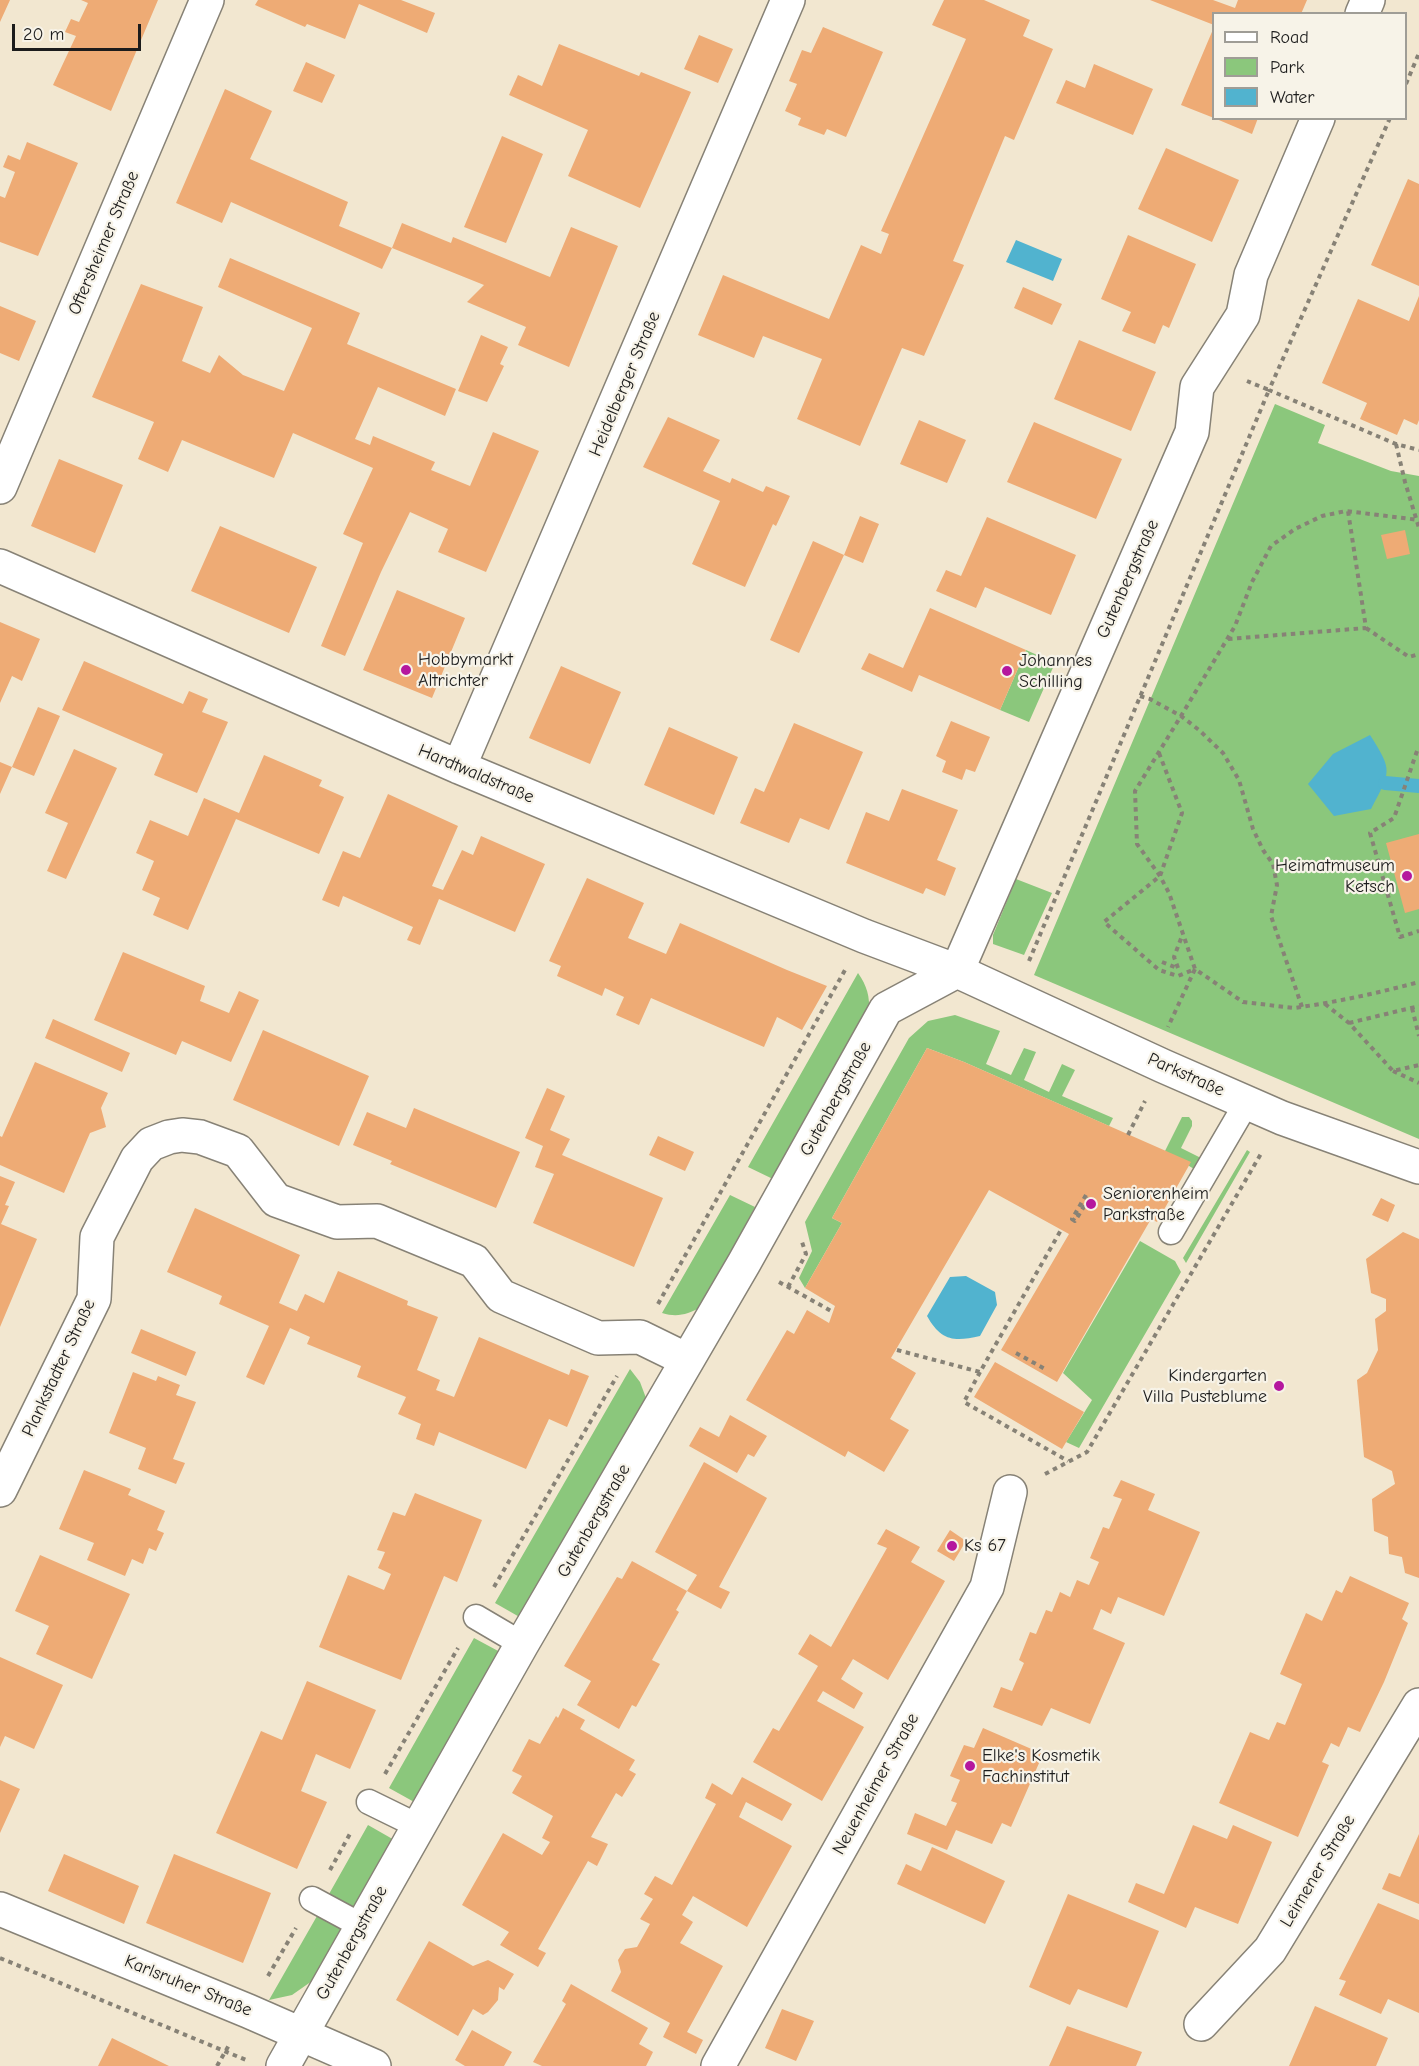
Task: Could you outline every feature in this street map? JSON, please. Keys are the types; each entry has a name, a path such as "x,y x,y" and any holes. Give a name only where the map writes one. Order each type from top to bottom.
{"street":[{"name":"Oftersheimer Straße","path":"0,487 207,0"},
{"name":"Heidelberger Straße","path":"459,767 788,0"},
{"name":"Gutenbergstraße","path":"267,2064 301,2035 522,1644 744,1263 886,1009 957,971 1192,432 1197,387 1243,315 1251,275 1317,120"},
{"name":"Hardtwaldstraße","path":"0,566 459,767 864,936 957,971"},
{"name":"Parkstraße","path":"957,971 1282,1118 1419,1167"},
{"name":"Plankstadter Straße","path":"0,1490 94,1299 97,1237 137,1159 152,1144 168,1137 182,1135 200,1137 238,1150 276,1200 337,1222 377,1221 474,1261 501,1296 598,1338 640,1337 687,1360"},
{"name":"Neuenheimer Straße","path":"718,2066 987,1587 1010,1492"},
{"name":"Leimener Straße","path":"1201,2024 1270,1950 1419,1706"},
{"name":"Karlsruher Straße","path":"0,1909 248,2011 374,2066"}],"lane":[{"path":"1171,1232 1247,1102"},
{"path":"476,1617 522,1644"},
{"path":"369,1802 418,1826"},
{"path":"312,1899 362,1926"}],"path":[{"path":"1407,82 1419,53"},
{"path":"1014,998 1269,390 1389,120"},
{"path":"1211,365 1396,444 1419,450"},
{"path":"1396,444 1419,528"},
{"path":"1418,519 1348,511 1322,516 1295,529 1271,546 1252,582 1235,626 1135,791 1137,844 1169,893 1195,969 1243,1002 1294,1008 1370,996 1419,982"},
{"path":"1348,511 1366,628"},
{"path":"1227,639 1366,628 1409,657 1419,654"},
{"path":"1140,696 1181,716 1223,753 1239,780 1252,829 1273,864 1277,885 1272,916 1302,1007"},
{"path":"1159,752 1182,813 1160,876 1104,922 1160,970 1178,976 1195,969"},
{"path":"1417,752 1394,819 1370,833 1400,937 1419,931"},
{"path":"476,1617 640,1337 864,936"},
{"path":"1166,971 1162,962 1178,968 1174,957 1182,936"},
{"path":"1152,1061 1195,969"},
{"path":"1325,1003 1349,1023 1393,1071 1419,1083"},
{"path":"1349,1023 1419,1006"},
{"path":"1412,1008 1419,1036"},
{"path":"1393,1071 1419,1065"},
{"path":"1010,1492 1087,1452 1282,1118"},
{"path":"1088,1196 1075,1221 1072,1219 1088,1196"},
{"path":"1061,1230 964,1402 1069,1462"},
{"path":"788,1287 806,1254 800,1234"},
{"path":"780,1283 833,1312"},
{"path":"897,1350 980,1372"},
{"path":"1016,1353 1045,1369"},
{"path":"0,1958 226,2051 267,2064"},
{"path":"217,2066 226,2051"}],"green space":[{"path":"1275,404 1325,425 1318,443 1391,471 1419,476 1419,1139 1034,975"},
{"path":"1026,650 1055,663 1029,722 1000,710"},
{"path":"1016,879 1052,893 1024,955 993,944 993,935"},
{"path":"858,973 867,991 869,1013 775,1180 748,1167"},
{"path":"955,1015 1000,1031 986,1064 1011,1075 1024,1048 1036,1052 1024,1080 1049,1092 1062,1064 1075,1070 1062,1096 1113,1118 1109,1126 927,1048 832,1218 842,1223 805,1288 799,1278 812,1251 805,1222 909,1038 928,1021"},
{"path":"1182,1117 1189,1117 1192,1126 1181,1148 1201,1158 1221,1126 1201,1166 1194,1169 1165,1151"},
{"path":"1247,1150 1250,1152 1186,1263 1183,1258"},
{"path":"730,1195 755,1207 702,1307 682,1314 662,1313"},
{"path":"1140,1241 1175,1261 1181,1272 1079,1448 1066,1442 1092,1400 1063,1373"},
{"path":"630,1369 640,1382 646,1398 523,1619 495,1603"},
{"path":"474,1638 500,1652 416,1803 389,1788"},
{"path":"368,1825 396,1841 357,1909 329,1894"},
{"path":"317,1916 344,1927 312,1981 292,1995 269,2000"}],"water":[{"path":"1016,240 1062,259 1053,281 1006,262"},
{"path":"1370,735 1386,764 1387,771 1383,786 1371,809 1334,816 1308,784 1333,754"},
{"path":"966,1276 995,1292 997,1305 980,1336 963,1339 949,1338 938,1331 927,1316 950,1277"}],"building":[{"path":"0,0 10,0 0,22"},
{"path":"81,0 158,0 111,111 53,85 76,36 65,32 71,19 79,22 88,3"},
{"path":"258,0 401,0 435,13 427,33 359,4 345,39 307,24 305,27 255,5"},
{"path":"944,0 984,0 1030,20 1023,36 1053,49 1014,140 1005,136 953,261 964,265 924,356 902,348 860,446 797,419 822,359 763,336 754,358 698,335 723,275 829,319 861,245 881,254 889,234 881,231 966,39 932,25"},
{"path":"1150,0 1213,0 1235,8 1238,0 1307,0 1302,12 1212,12 1212,24"},
{"path":"823,27 883,52 846,137 827,129 824,135 798,125 801,118 785,111 797,84 789,81 802,50 811,53"},
{"path":"1212,32 1212,117 1181,105"},
{"path":"699,35 733,49 718,83 684,69"},
{"path":"559,44 639,76 641,72 691,92 640,208 568,176 588,130 509,95 518,75 542,86"},
{"path":"306,62 335,75 322,103 293,91"},
{"path":"1094,64 1153,89 1133,135 1056,103 1066,80 1085,88"},
{"path":"225,89 272,111 250,159 348,202 339,226 392,248 382,269 231,202 222,223 176,203"},
{"path":"1219,120 1257,120 1252,134"},
{"path":"502,136 543,154 506,243 464,227"},
{"path":"27,142 78,163 38,256 0,242 0,196 5,198 15,172 3,167 8,155 20,160"},
{"path":"1166,148 1239,180 1212,242 1138,209"},
{"path":"1408,179 1419,184 1419,286 1371,265"},
{"path":"402,223 451,243 453,237 550,277 571,227 618,246 569,367 518,345 526,327 467,302 484,285 392,248"},
{"path":"1128,235 1196,264 1169,328 1163,325 1155,344 1122,331 1131,312 1101,299"},
{"path":"230,258 360,313 347,344 456,389 445,416 378,387 355,439 370,445 373,436 435,462 431,470 470,486 493,432 539,451 486,572 438,552 448,529 410,512 345,656 321,646 363,543 343,534 373,468 293,433 274,478 182,440 168,472 138,459 154,422 92,397 141,284 203,307 182,361 210,373 219,355 243,375 284,391 312,328 218,287"},
{"path":"1023,287 1062,304 1052,325 1014,308"},
{"path":"1419,296 1419,420 1417,425 1404,419 1397,435 1360,419 1367,403 1322,383 1358,299 1409,321"},
{"path":"0,306 36,321 19,361 0,353"},
{"path":"481,335 508,347 500,364 504,366 487,402 458,391"},
{"path":"1079,340 1156,372 1131,431 1054,399"},
{"path":"668,417 720,440 703,471 730,483 732,478 763,492 766,486 790,496 776,526 773,524 745,587 692,564 720,501 643,467"},
{"path":"919,420 966,440 947,483 900,464"},
{"path":"1034,422 1122,459 1096,519 1007,482"},
{"path":"59,459 123,485 95,553 31,526"},
{"path":"860,516 879,524 863,563 844,555"},
{"path":"987,517 1076,555 1051,615 985,587 976,608 936,591 946,570 961,576"},
{"path":"220,526 317,567 289,633 191,591"},
{"path":"1405,530 1410,554 1387,559 1381,535"},
{"path":"813,541 844,555 799,653 770,640"},
{"path":"397,590 465,618 432,698 363,670"},
{"path":"930,608 1026,650 1000,710 919,675 912,692 861,669 869,653 903,668"},
{"path":"0,622 40,639 22,681 12,676 0,703"},
{"path":"84,661 183,704 189,691 208,699 202,712 228,722 197,793 154,775 163,754 62,710"},
{"path":"561,666 621,692 590,764 529,738"},
{"path":"38,707 60,716 34,776 12,767"},
{"path":"951,721 990,737 975,772 966,769 962,780 942,772 946,761 936,756"},
{"path":"794,723 863,752 829,830 800,818 789,843 740,823 755,788 764,792"},
{"path":"669,727 738,757 714,815 644,785"},
{"path":"74,749 117,768 66,879 47,871 68,823 45,813"},
{"path":"264,755 322,780 319,786 344,797 319,854 236,819 188,930 153,915 160,898 142,890 154,861 136,853 150,820 188,836 204,798 239,813"},
{"path":"0,762 12,767 0,794"},
{"path":"902,789 958,810 937,860 956,868 945,896 926,888 923,894 846,863 866,812 889,821"},
{"path":"388,794 458,826 432,886 443,890 462,850 473,855 481,836 545,864 515,932 439,899 420,945 407,940 413,927 343,896 339,907 322,900 343,851 360,858"},
{"name":"Heimatmuseum Ketsch","path":"1419,834 1419,909 1405,913 1386,843"},
{"path":"587,878 644,903 628,938 666,954 680,923 827,986 802,1030 777,1017 764,1047 651,998 639,1025 616,1015 624,997 605,988 602,996 557,976 561,966 549,961"},
{"path":"123,952 205,986 200,1001 229,1013 239,991 259,1000 231,1062 182,1041 176,1055 94,1020"},
{"path":"53,1019 130,1053 122,1072 45,1038"},
{"path":"263,1030 369,1076 339,1146 233,1100"},
{"name":"Seniorenheim Parkstraße","path":"927,1048 964,1062 1191,1162 1157,1222 1151,1219 1057,1382 1001,1350 1069,1234 989,1190 891,1358 916,1373 890,1419 909,1430 884,1472 848,1451 845,1457 746,1400 787,1330 794,1334 807,1310 829,1323 835,1306 805,1288 842,1223 832,1218"},
{"path":"35,1062 108,1093 101,1108 106,1127 90,1133 64,1193 0,1165 0,1136 2,1137"},
{"path":"547,1088 565,1096 550,1130 570,1139 562,1155 663,1198 634,1267 533,1223 554,1174 535,1167 543,1146 525,1138"},
{"path":"414,1108 520,1152 496,1208 390,1164 392,1161 353,1145 367,1112 406,1128"},
{"path":"658,1136 694,1152 685,1171 649,1155"},
{"path":"0,1176 15,1182 5,1205 9,1206 1,1224 37,1239 0,1327"},
{"path":"1381,1198 1395,1205 1388,1222 1372,1215"},
{"path":"195,1208 300,1255 279,1303 297,1311 305,1294 324,1303 338,1271 408,1301 407,1305 438,1317 417,1370 440,1380 436,1390 454,1397 479,1337 569,1375 571,1369 589,1376 567,1427 549,1419 526,1469 439,1432 434,1446 416,1439 421,1424 398,1414 406,1397 357,1377 361,1366 307,1344 310,1337 290,1328 264,1385 246,1377 269,1326 219,1304 222,1296 167,1272"},
{"path":"1403,1232 1419,1239 1419,1578 1405,1573 1402,1557 1389,1554 1388,1537 1374,1531 1372,1499 1395,1484 1392,1471 1364,1457 1357,1380 1367,1373 1378,1350 1375,1319 1386,1311 1386,1299 1371,1293 1366,1259"},
{"path":"141,1329 196,1352 186,1376 131,1353"},
{"path":"995,1362 1084,1412 1062,1449 974,1397"},
{"path":"133,1372 156,1381 158,1376 180,1385 176,1395 196,1402 173,1459 185,1463 176,1484 138,1469 146,1448 109,1433"},
{"path":"730,1415 767,1436 754,1457 748,1454 737,1473 689,1446 700,1427 719,1437"},
{"path":"704,1462 767,1498 719,1587 730,1592 721,1609 687,1591 697,1575 655,1552"},
{"path":"84,1470 131,1489 128,1495 165,1511 157,1530 164,1533 156,1551 149,1548 143,1564 132,1559 125,1576 87,1560 94,1543 59,1529"},
{"path":"1121,1480 1155,1494 1148,1510 1200,1532 1164,1616 1118,1597 1111,1614 1101,1609 1093,1629 1125,1643 1090,1724 1051,1708 1042,1726 993,1707 1001,1687 1012,1691 1024,1663 1019,1660 1030,1632 1036,1634 1046,1610 1052,1612 1060,1592 1070,1597 1077,1580 1089,1585 1099,1562 1090,1558 1103,1527 1109,1529 1122,1499 1113,1496"},
{"path":"415,1493 482,1520 457,1582 444,1576 401,1680 319,1647 348,1575 384,1590 391,1574 378,1568 385,1552 377,1550 393,1512 405,1516"},
{"path":"886,1529 920,1547 911,1562 945,1581 888,1680 853,1659 841,1679 863,1693 854,1709 823,1691 817,1701 864,1727 822,1801 753,1762 773,1728 779,1731 818,1666 798,1654 810,1634 831,1647 887,1548 877,1544"},
{"name":"Ks 67","path":"950,1530 966,1541 954,1561 937,1551"},
{"path":"40,1555 130,1594 92,1679 36,1654 49,1626 15,1611"},
{"path":"632,1561 687,1591 676,1610 679,1612 652,1660 660,1664 636,1707 632,1705 619,1729 577,1705 591,1681 564,1666 617,1577 622,1579"},
{"path":"1350,1576 1409,1603 1402,1619 1408,1623 1384,1682 1360,1732 1348,1727 1339,1747 1331,1743 1322,1762 1329,1765 1298,1837 1219,1803 1250,1732 1269,1740 1277,1722 1285,1725 1302,1684 1280,1674 1306,1613 1322,1621 1336,1590 1342,1593"},
{"path":"0,1657 63,1685 34,1749 5,1736 0,1747"},
{"path":"307,1681 376,1710 350,1769 316,1754 301,1791 327,1802 297,1869 216,1833 261,1731 282,1740"},
{"path":"563,1708 585,1720 580,1729 635,1760 629,1770 636,1774 622,1797 616,1793 591,1837 608,1844 597,1866 588,1861 538,1949 546,1953 538,1967 500,1945 509,1932 462,1905 503,1833 542,1855 550,1842 542,1838 553,1816 512,1793 522,1776 512,1771 529,1739 540,1744"},
{"path":"983,1728 1043,1754 1011,1827 1002,1823 992,1844 956,1830 947,1850 907,1834 915,1813 946,1826 957,1803 951,1801 960,1780 950,1776 964,1745 974,1748"},
{"path":"742,1777 792,1804 782,1821 746,1802 739,1817 792,1846 747,1927 693,1896 682,1915 693,1922 680,1943 723,1966 687,2032 703,2040 696,2054 663,2037 670,2023 611,1991 621,1972 618,1960 625,1949 637,1947 650,1924 640,1919 653,1899 644,1894 655,1876 672,1885 716,1804 705,1798 712,1783 732,1795"},
{"path":"0,1780 20,1789 0,1833"},
{"path":"1193,1825 1227,1839 1233,1825 1272,1842 1238,1924 1195,1907 1186,1928 1128,1902 1136,1883 1164,1894"},
{"path":"1419,1834 1419,1904 1382,1889 1389,1873 1400,1877"},
{"path":"932,1847 1005,1881 985,1924 897,1884 906,1864 921,1871"},
{"path":"64,1854 139,1886 124,1924 48,1891"},
{"path":"174,1854 271,1893 243,1963 146,1923"},
{"path":"1068,1894 1159,1931 1127,2008 1078,1989 1070,2005 1029,1987"},
{"path":"1378,1903 1419,1920 1419,2013 1388,1999 1381,2014 1339,1995 1346,1981 1339,1979"},
{"path":"429,1941 473,1966 488,1960 514,1974 504,1990 499,1987 498,2000 488,2012 483,2015 473,2009 458,2036 396,2000"},
{"path":"571,1984 648,2028 639,2044 653,2052 646,2066 542,2066 533,2062 566,2004 562,2001"},
{"path":"1315,2006 1388,2038 1376,2066 1289,2066"},
{"path":"782,2009 814,2021 796,2061 765,2048"},
{"path":"1067,2026 1142,2052 1136,2066 1049,2066"},
{"path":"472,2030 512,2052 504,2066 465,2066 455,2060"},
{"path":"112,2038 169,2066 98,2066"}],"waterway":[{"path":"1385,783 1419,786"}],"place":[{"name":"Hobbymarkt Altrichter","path":"406,670"},
{"name":"Johannes Schilling","path":"1007,671"},
{"name":"Heimatmuseum Ketsch","path":"1407,876"},
{"name":"Seniorenheim Parkstraße","path":"1091,1204"},
{"name":"Kindergarten Villa Pusteblume","path":"1279,1386"},
{"name":"Ks 67","path":"952,1546"},
{"name":"Elke's Kosmetik Fachinstitut","path":"970,1766"}]}
